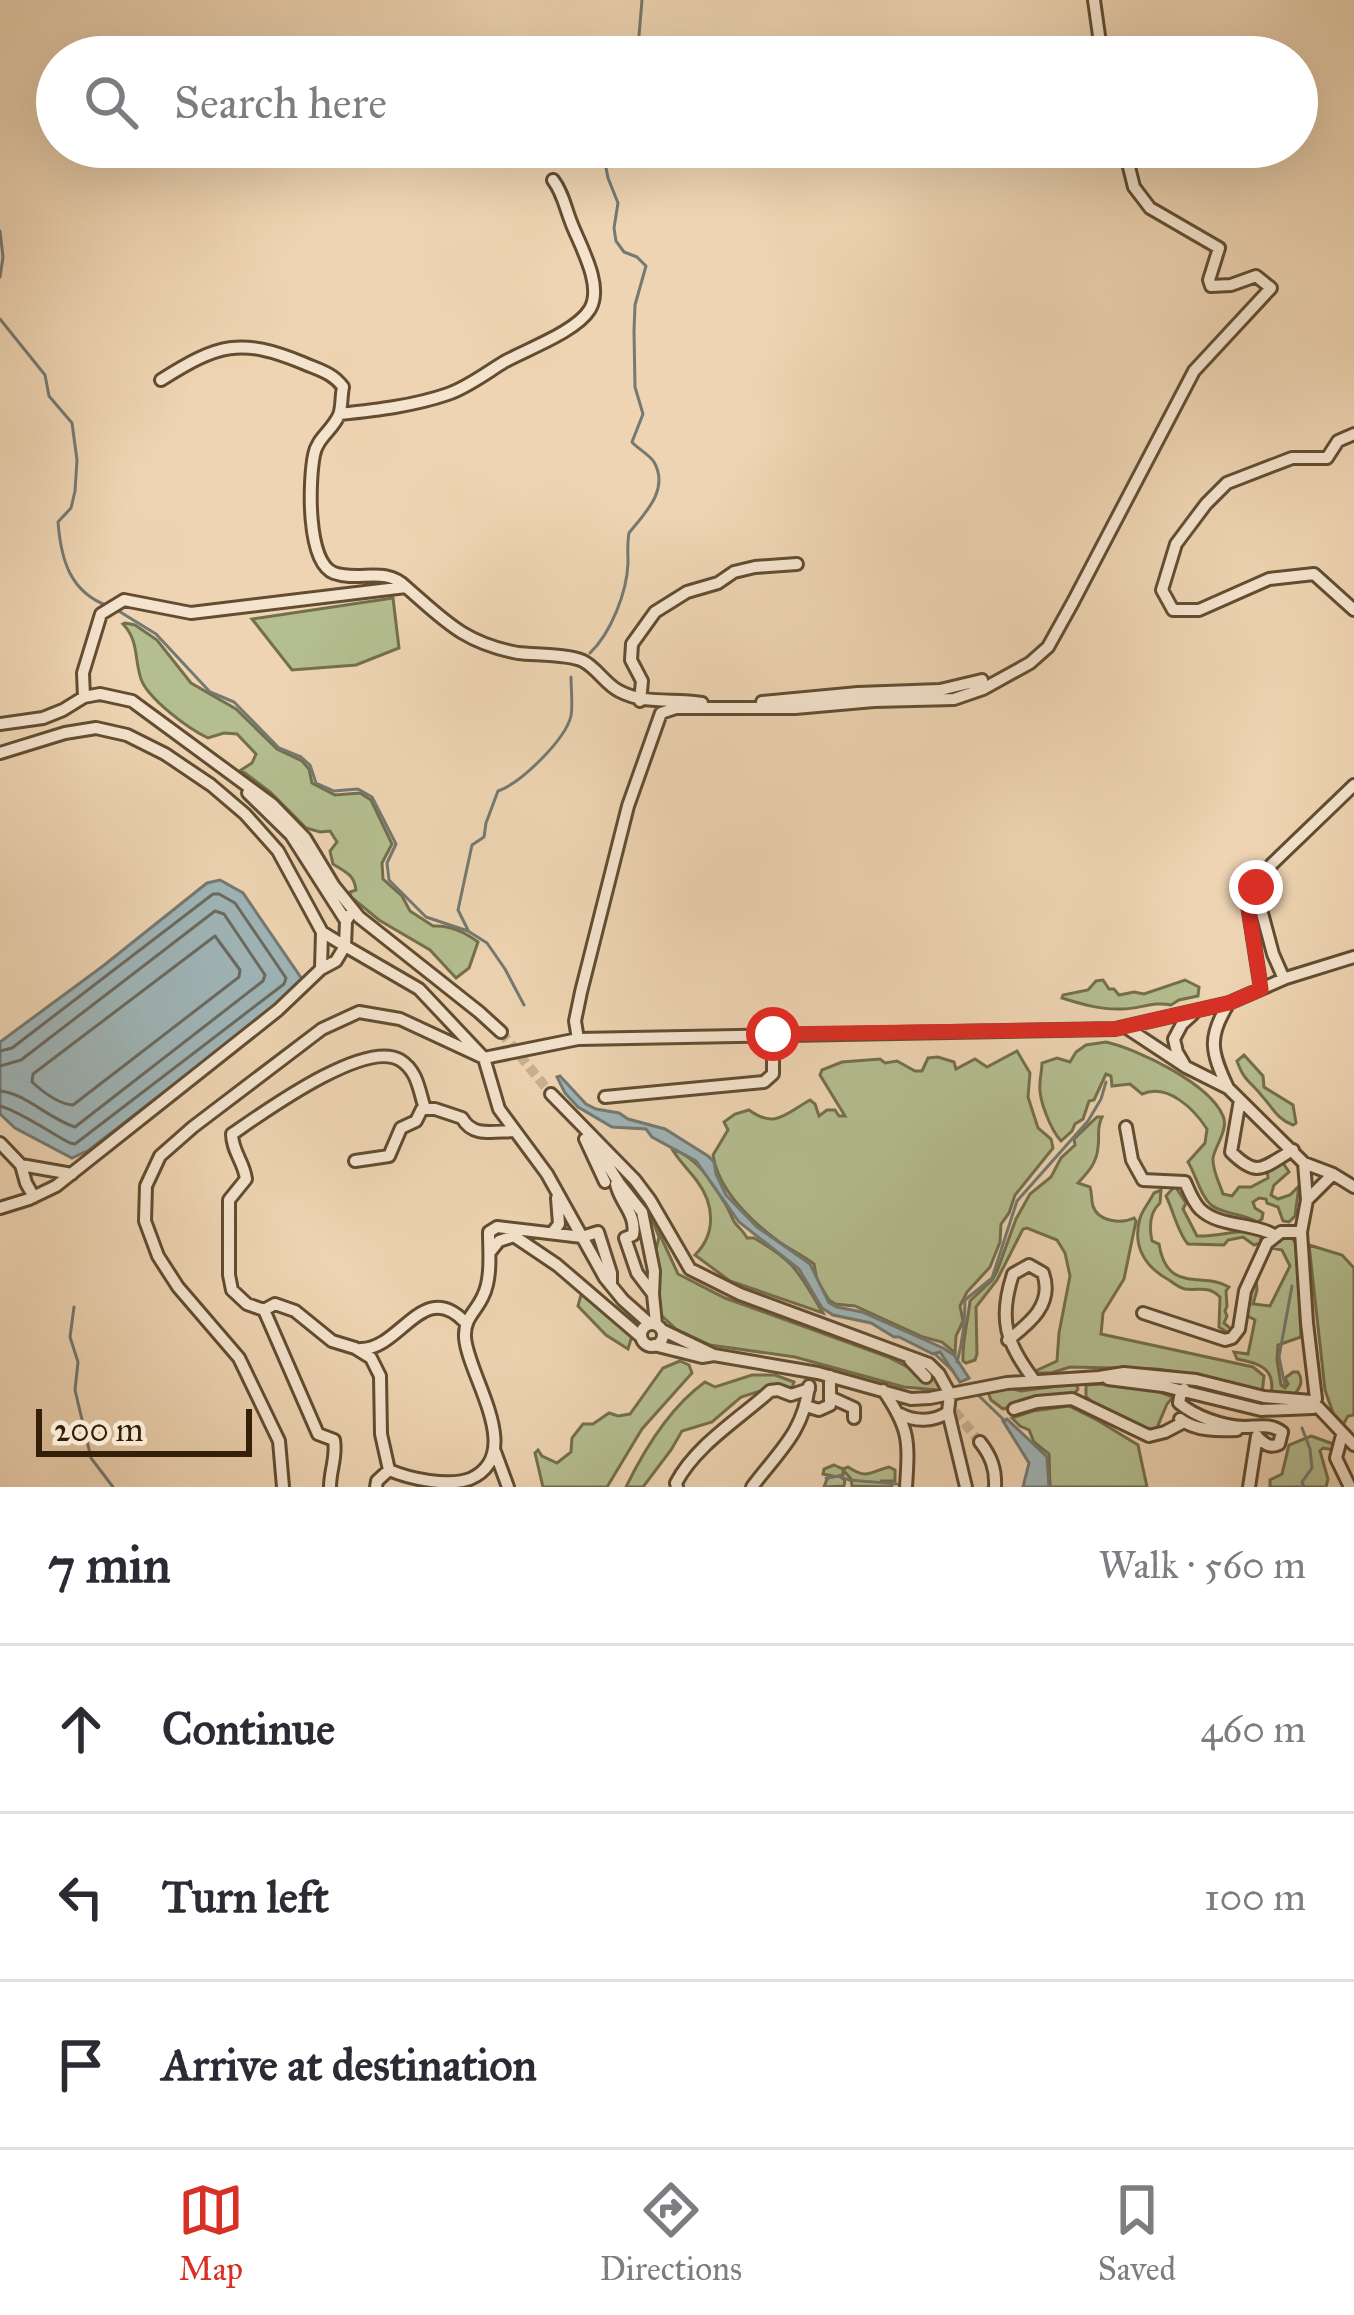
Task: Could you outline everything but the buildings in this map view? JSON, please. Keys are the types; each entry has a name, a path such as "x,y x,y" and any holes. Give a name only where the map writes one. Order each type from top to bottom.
{"street":[{"path":"1094,0 1099,36"},
{"path":"578,1039 575,1021 580,992 628,806 661,713 954,699 983,689 1030,663 1048,647 1194,371 1271,288 1256,276 1211,286 1219,248 1150,208 1135,187 1130,168"},
{"path":"340,414 391,408 454,392 550,340 585,314 594,296 587,256 553,180"},
{"path":"161,380 190,361 247,345 335,376 343,387 340,414 319,440 313,457 311,517 316,550 326,568 337,574 397,578 472,640 514,652 582,660 614,689 640,701 769,702 940,690 982,680"},
{"path":"1354,434 1338,441 1327,458 1292,458 1227,483 1176,544 1162,590 1173,610 1199,610 1269,579 1314,574 1354,610"},
{"path":"640,701 642,681 631,660 632,644 655,612 734,572 797,564"},
{"path":"84,697 82,673 101,614 124,600 191,614 406,587"},
{"path":"0,724 44,718 100,694 132,700 293,822 349,915 501,1032"},
{"path":"0,753 96,728 127,735 165,754 245,814 278,851 322,932 321,969"},
{"path":"1261,989 1247,899 1272,864 1354,785"},
{"path":"1256,887 1284,979"},
{"path":"0,1208 34,1197 73,1174 278,1010 321,969 337,961 345,946 349,915"},
{"path":"322,932 419,989 484,1058 499,1109 547,1174 582,1237 600,1255 611,1286 656,1326 714,1355 810,1371 911,1399 1007,1383 1124,1372 1196,1380 1262,1404"},
{"path":"283,1487 279,1441 239,1358 178,1287 158,1256 145,1221 146,1186 160,1156 193,1126 322,1028 359,1012 400,1019 484,1058 578,1039 1127,1028 1229,1003 1354,957"},
{"path":"1228,1088 1217,1065 1213,1035 1229,1003"},
{"path":"1186,1067 1174,1039 1197,1010"},
{"path":"1127,1028 1228,1088 1304,1163 1351,1185 1354,1198"},
{"path":"605,1097 764,1082 772,1074 773,1034"},
{"path":"355,1161 389,1156 400,1128 416,1121 424,1109 418,1083 402,1061 374,1056 307,1084 232,1134 246,1179 230,1200 232,1291 264,1310 275,1304 295,1312 332,1341 356,1348 372,1349 419,1312 433,1308 455,1312 465,1322"},
{"path":"551,1094 643,1190 690,1269 740,1294 929,1364 955,1393"},
{"path":"1240,1100 1231,1152 1246,1167 1260,1168 1293,1150"},
{"path":"424,1109 462,1118 475,1133 515,1131"},
{"path":"581,1125 633,1219 633,1234 624,1237 637,1273 652,1294"},
{"path":"1126,1127 1132,1160 1143,1180 1185,1183 1198,1207 1214,1219 1264,1228 1276,1236"},
{"path":"0,1143 22,1165 34,1197"},
{"path":"1304,1163 1307,1200 1300,1232 1315,1404 1354,1445"},
{"path":"22,1165 73,1174"},
{"path":"1307,1200 1333,1174"},
{"path":"610,1179 642,1212 661,1341 654,1345"},
{"path":"552,1233 559,1224 557,1192"},
{"path":"356,1348 371,1358 380,1376 381,1435 389,1470 409,1482 482,1480 494,1435 465,1342 465,1322 485,1294 489,1232 496,1227 582,1237"},
{"path":"1143,1312 1226,1340 1232,1338 1239,1329 1245,1291 1268,1243 1281,1232 1300,1232"},
{"path":"489,1254 499,1241 514,1236 537,1249 636,1333"},
{"path":"1008,1340 1042,1308 1047,1284 1043,1273 1029,1265 1013,1274 1004,1300 1008,1340 1034,1380"},
{"path":"605,1270 598,1280 602,1291 645,1343 702,1358 714,1355"},
{"path":"264,1310 318,1434 334,1440 337,1455 330,1470 330,1487"},
{"path":"636,1333 656,1326"},
{"path":"903,1354 926,1377"},
{"path":"752,1487 794,1434 806,1406 810,1371"},
{"path":"806,1406 830,1406 830,1376"},
{"path":"1099,1377 1163,1386 1180,1397 1207,1428"},
{"path":"1196,1380 1180,1397 1178,1417 1207,1428 1254,1430"},
{"path":"677,1487 692,1460 770,1391 791,1395 808,1389"},
{"path":"883,1390 908,1435 906,1487"},
{"path":"895,1409 917,1420 944,1416 955,1393"},
{"path":"1180,1397 1315,1404"},
{"path":"832,1398 854,1408 854,1418"},
{"path":"1014,1409 1072,1399 1149,1436 1184,1421"},
{"path":"1250,1487 1254,1430 1262,1404"},
{"path":"948,1412 967,1487"},
{"path":"1198,1415 1254,1430"},
{"path":"1342,1435 1336,1458 1350,1487"},
{"path":"980,1442 992,1463 995,1487"},
{"path":"493,1446 508,1487"},
{"path":"376,1487 389,1470"}],"green space":[{"path":"393,598 399,648 356,665 292,670 252,619"},
{"path":"125,623 157,640 191,683 236,709 277,749 302,761 312,783 335,795 360,793 371,800 392,844 382,863 383,879 410,911 433,926 457,930 478,942 469,968 456,978 430,950 351,897 355,885 333,864 330,851 337,842 330,831 306,828 241,770 256,754 237,734 208,738 160,704 141,679"},
{"path":"1103,980 1119,995 1144,994 1185,980 1199,987 1198,996 1171,1005 1122,1009 1062,998"},
{"path":"1106,1042 1172,1070 1216,1104 1224,1121 1213,1158 1223,1194 1232,1196 1239,1187 1251,1187 1268,1178 1267,1168 1283,1163 1289,1172 1274,1185 1271,1195 1278,1199 1299,1186 1295,1216 1283,1221 1278,1207 1259,1198 1253,1202 1263,1213 1257,1222 1211,1205 1188,1162 1205,1143 1207,1129 1202,1121 1171,1095 1142,1094 1130,1084 1112,1086 1106,1074 1083,1119 1061,1141 1041,1098 1042,1063 1057,1058 1070,1062 1086,1045"},
{"path":"1017,1051 1030,1073 1028,1097 1038,1128 1051,1139 1053,1148 1015,1195 1001,1224 990,1267 960,1306 963,1321 955,1353 942,1342 829,1300 814,1264 754,1221 716,1167 713,1155 728,1130 724,1122 735,1114 749,1110 773,1119 810,1100 819,1116 835,1110 845,1116 820,1075 842,1062 880,1059 922,1071 928,1058 938,1057 954,1062 956,1069 975,1059 987,1067"},
{"path":"1244,1055 1263,1076 1264,1087 1293,1105 1296,1123 1279,1116 1245,1077 1237,1061"},
{"path":"1102,1117 1096,1158 1078,1183 1090,1187 1100,1215 1136,1221 1124,1279 1103,1313 1101,1334 1253,1367 1264,1376 1262,1394 1205,1376 1157,1369 1070,1367 1031,1373 1057,1361 1070,1276 1057,1240 1027,1228 976,1307 977,1354 975,1360 963,1361 970,1301 992,1280 1030,1194 1051,1177 1075,1145 1074,1139"},
{"path":"672,1149 704,1172 747,1238 768,1246 795,1270 823,1313 730,1281 695,1255 710,1229 710,1209 703,1190"},
{"path":"610,1161 649,1211 678,1274 725,1298 915,1371 922,1365 941,1386 938,1390 904,1387 795,1357 710,1345 676,1329 662,1316 659,1302 655,1254 659,1237 654,1224"},
{"path":"1175,1186 1197,1236 1254,1232 1262,1233 1260,1243 1254,1245 1243,1237 1224,1245 1188,1244 1166,1196"},
{"path":"1161,1190 1151,1220 1152,1241 1159,1244 1163,1260 1178,1276 1229,1287 1224,1323 1231,1329 1228,1333 1219,1327 1220,1297 1216,1293 1179,1287 1142,1255 1140,1218 1154,1193"},
{"path":"1286,1236 1297,1246 1301,1337 1278,1345 1277,1360 1281,1385 1285,1388 1285,1378 1293,1372 1298,1372 1301,1381 1294,1395 1271,1395 1268,1373 1237,1359 1234,1352 1248,1354 1255,1320 1246,1315 1247,1296 1256,1278 1253,1304 1270,1306 1290,1266 1282,1250 1271,1248"},
{"path":"1309,1245 1342,1255 1354,1268 1354,1415 1343,1425 1325,1390"},
{"path":"582,1291 632,1336 628,1349 606,1335 578,1306"},
{"path":"680,1361 692,1373 642,1429 607,1487 543,1487 538,1450 557,1463 571,1452 572,1438 583,1424 593,1424 609,1413 630,1414 663,1368"},
{"path":"752,1375 775,1375 794,1382 792,1388 773,1387 741,1397 712,1422 682,1431 643,1487 626,1487 660,1429 692,1392 705,1382 715,1387"},
{"path":"1073,1384 1078,1389 1074,1394 1003,1409 988,1392 1007,1387 1021,1391"},
{"path":"1086,1385 1173,1397 1156,1430 1150,1432 1109,1416 1086,1397"},
{"path":"1069,1406 1138,1445 1147,1487 1050,1487 1049,1454 1012,1418"},
{"path":"1311,1436 1336,1445 1334,1450 1320,1451 1326,1487 1270,1487 1270,1480 1282,1474 1289,1445"},
{"path":"834,1465 864,1474 889,1467 895,1470 895,1481 880,1481 892,1487 852,1486 843,1470 839,1476 844,1486 824,1487 833,1476 823,1474 824,1469"}],"water":[{"path":"220,880 243,893 307,981 89,1150 72,1158 15,1128 0,1114 0,1042 207,883"},
{"path":"560,1076 586,1104 665,1129 708,1156 726,1195 757,1227 810,1264 829,1303 862,1312 943,1348 954,1355 969,1378 960,1382 940,1352 933,1354 871,1323 822,1308 799,1269 739,1222 696,1161 646,1129 612,1127 578,1107 565,1093"},
{"path":"1007,1419 1047,1457 1049,1487 1023,1487 1029,1463 1003,1421"}],"waterway":[{"path":"639,36 642,0"},
{"path":"590,653 605,635 625,586 629,533 653,501 659,482 654,462 632,442 643,414 635,387 634,331 635,305 646,266 616,241 618,203 606,168"},
{"path":"0,231 0,277"},
{"path":"0,319 45,375 49,396 72,423 75,491 71,508 58,522 62,549 76,583 108,606"},
{"path":"117,610 156,634 210,692 234,702 279,748 301,757 310,765 316,783 334,791 358,789 372,797 396,844 387,863 389,880 426,917 487,943 524,1005"},
{"path":"468,930 458,910 472,845 484,837 498,791 541,760 567,726 572,711 571,677"},
{"path":"957,1362 965,1300 992,1278 1017,1201 1088,1121 1106,1082"},
{"path":"1285,1386 1279,1357 1292,1286"},
{"path":"74,1307 70,1337 78,1362 75,1390 91,1458 113,1487"},
{"path":"934,1353 953,1371"},
{"path":"977,1394 1005,1421"},
{"path":"1302,1428 1312,1468 1302,1482 1304,1487"},
{"path":"826,1478 897,1484"}],"tunnel":[{"path":"501,1032 551,1094"},
{"path":"926,1377 980,1442"}],"route":[{"path":"773,1034 1115,1029 1229,1003 1261,989 1247,899 1256,887"}]}
